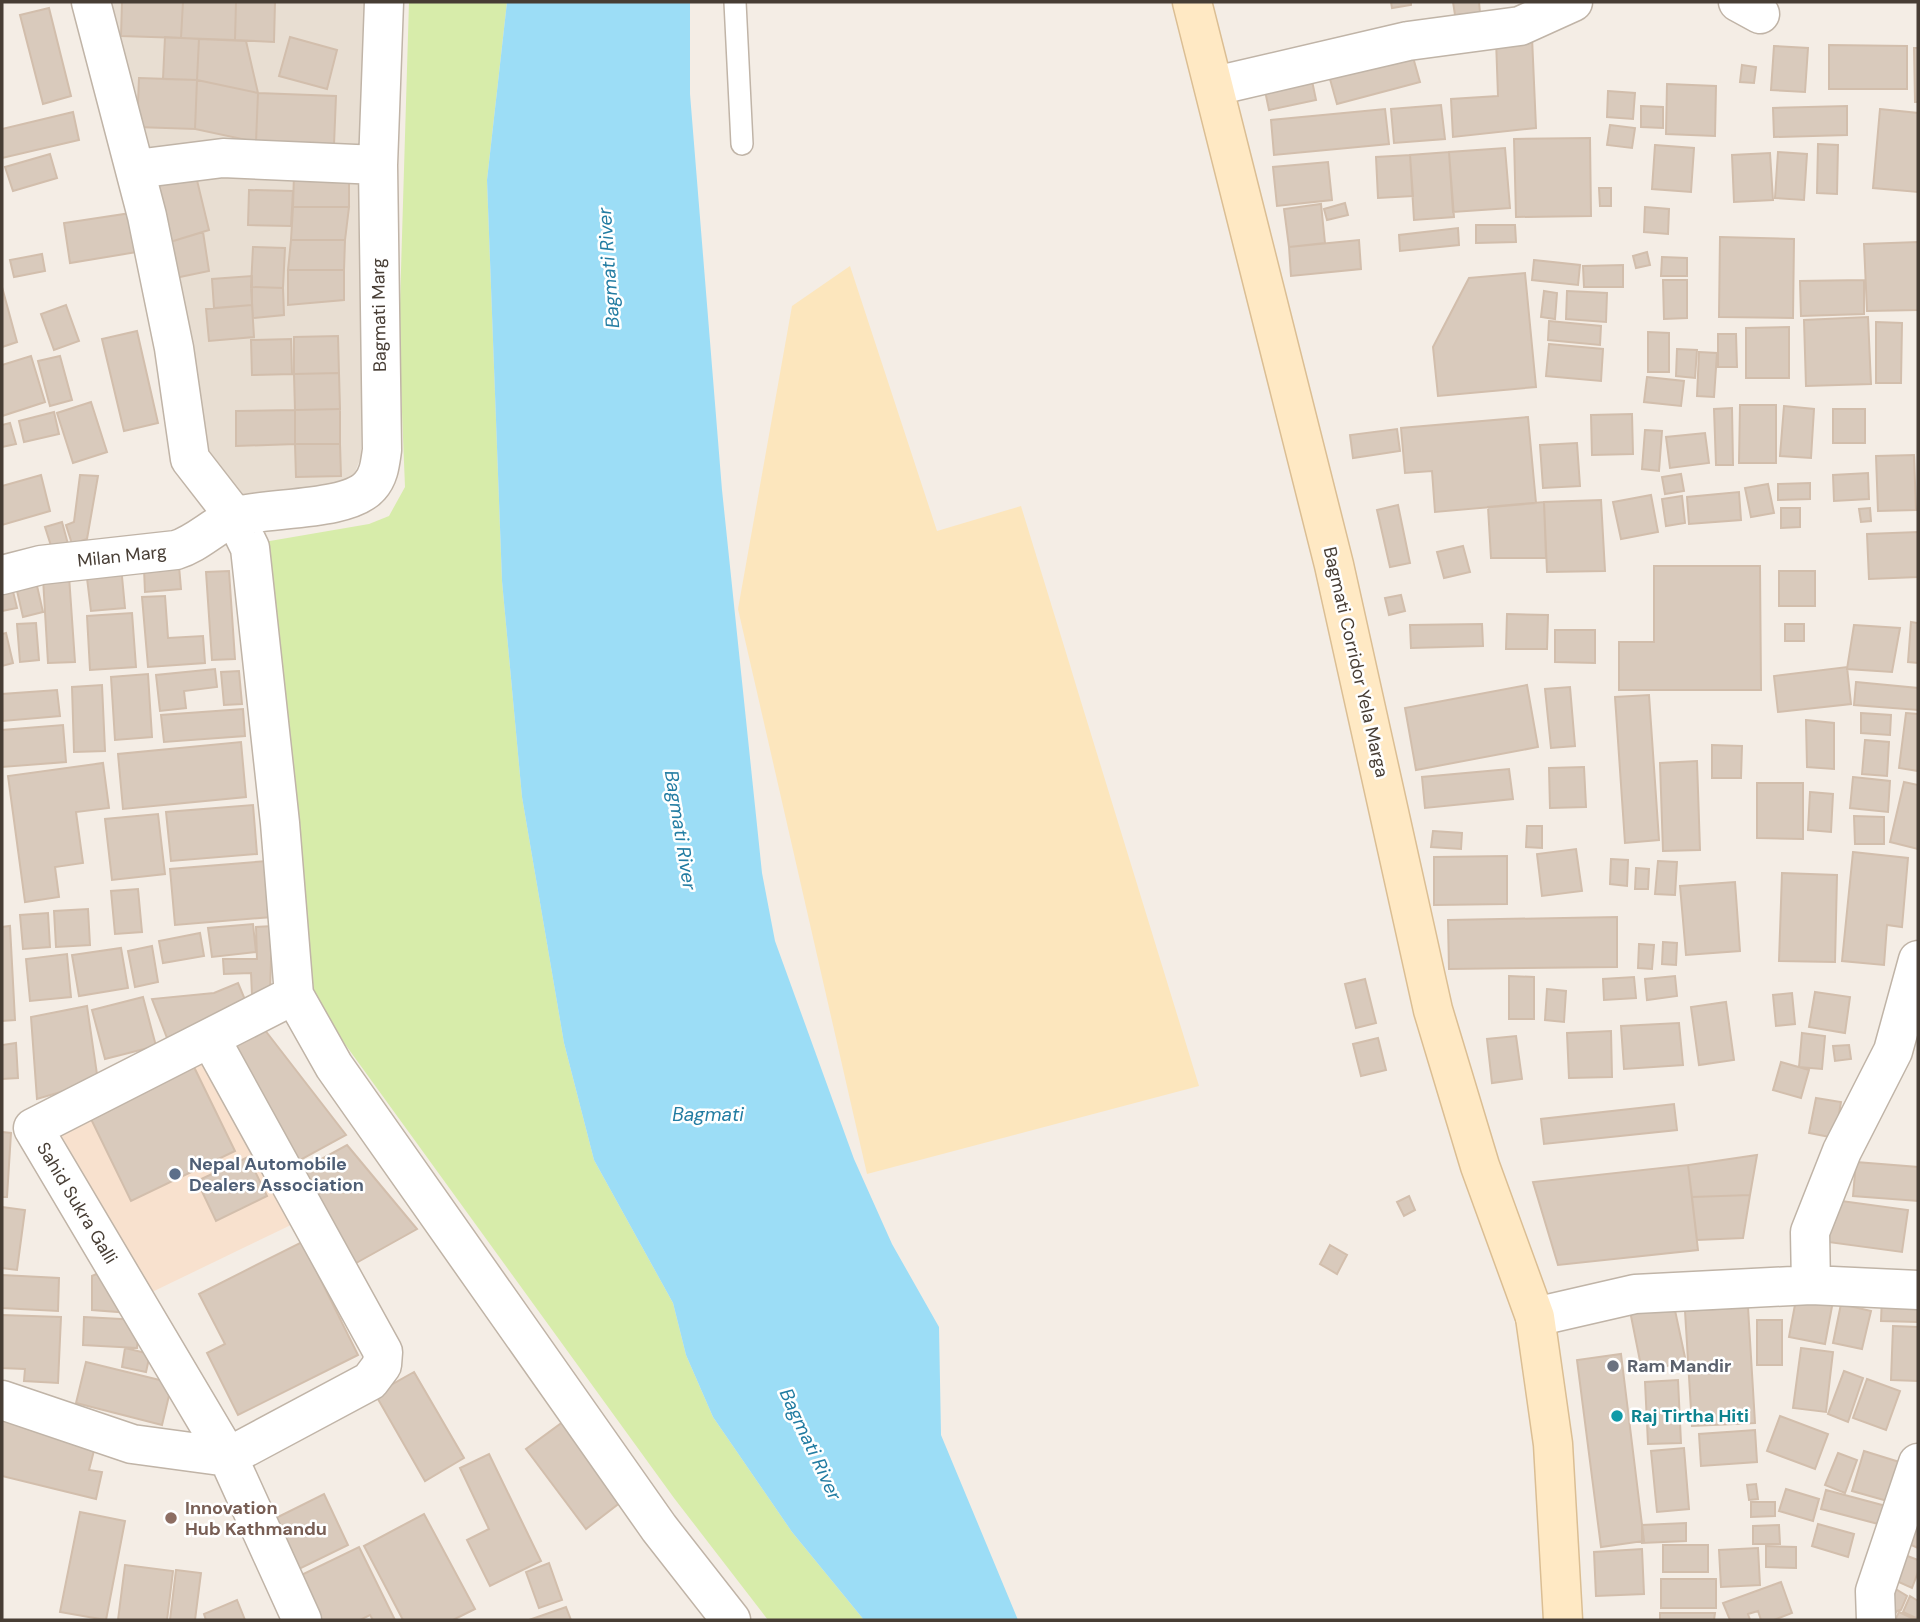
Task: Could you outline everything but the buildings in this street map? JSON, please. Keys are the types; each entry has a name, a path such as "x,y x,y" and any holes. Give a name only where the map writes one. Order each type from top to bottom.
{"street":[{"path":"91,2 136,169 174,348 190,459 235,517 250,548 280,823 294,995 334,1066 659,1528 731,1620"},
{"name":"Bagmati Marg","path":"235,517 350,498 365,491 377,477 382,450 378,166 384,2"},
{"name":"Bagmati Corridor Yela Marga","path":"1192,2 1340,591 1433,1010 1480,1166 1535,1317 1553,1444 1563,1620"},
{"path":"1215,86 1573,2"},
{"path":"136,169 223,158 378,166"},
{"name":"Milan Marg","path":"2,575 41,565 176,550 197,542 235,517"},
{"path":"1811,1285 1810,1232 1842,1151 1893,1051 1918,960"},
{"name":"Sahid Sukra Galli","path":"228,1457 33,1128 294,995"},
{"path":"2,1400 132,1444 228,1457 370,1381 382,1365 383,1352 210,1038"},
{"path":"1535,1317 1635,1294 1811,1285 1918,1290"},
{"path":"228,1457 302,1620"},
{"path":"1876,1620 1875,1591 1918,1463"}],"lane":[{"path":"735,2 742,144"}],"shaded area":[{"path":"102,2 367,2 361,457 353,477 342,485 243,496 209,457"},
{"name":"Nepal Automobile Dealers Association","path":"198,1048 295,1223 150,1293 55,1124"}],"green space":[{"path":"409,2 507,2 487,180 502,581 522,797 564,1043 594,1160 673,1303 686,1355 713,1417 792,1532 864,1620 768,1620 674,1498 313,1000 264,542 369,524 389,516 405,487 399,337"}],"sand":[{"path":"850,266 937,531 1021,506 1199,1086 867,1174 738,609 792,306"}],"water":[{"name":"Bagmati","path":"507,2 690,2 690,94 722,490 762,873 775,941 854,1159 892,1244 939,1327 941,1435 1018,1620 864,1620 792,1532 713,1417 686,1355 673,1303 594,1160 564,1043 522,797 502,581 487,180"}],"place":[{"name":"Nepal Automobile Dealers Association","path":"175,1174"},
{"name":"Ram Mandir","path":"1613,1366"},
{"name":"Raj Tirtha Hiti","path":"1617,1416"},
{"name":"Innovation Hub Kathmandu","path":"171,1518"}],"water label":[{"name":"Bagmati River","path":"608,268"},
{"name":"Bagmati River","path":"681,830"},
{"name":"Bagmati River","path":"811,1444"}]}
